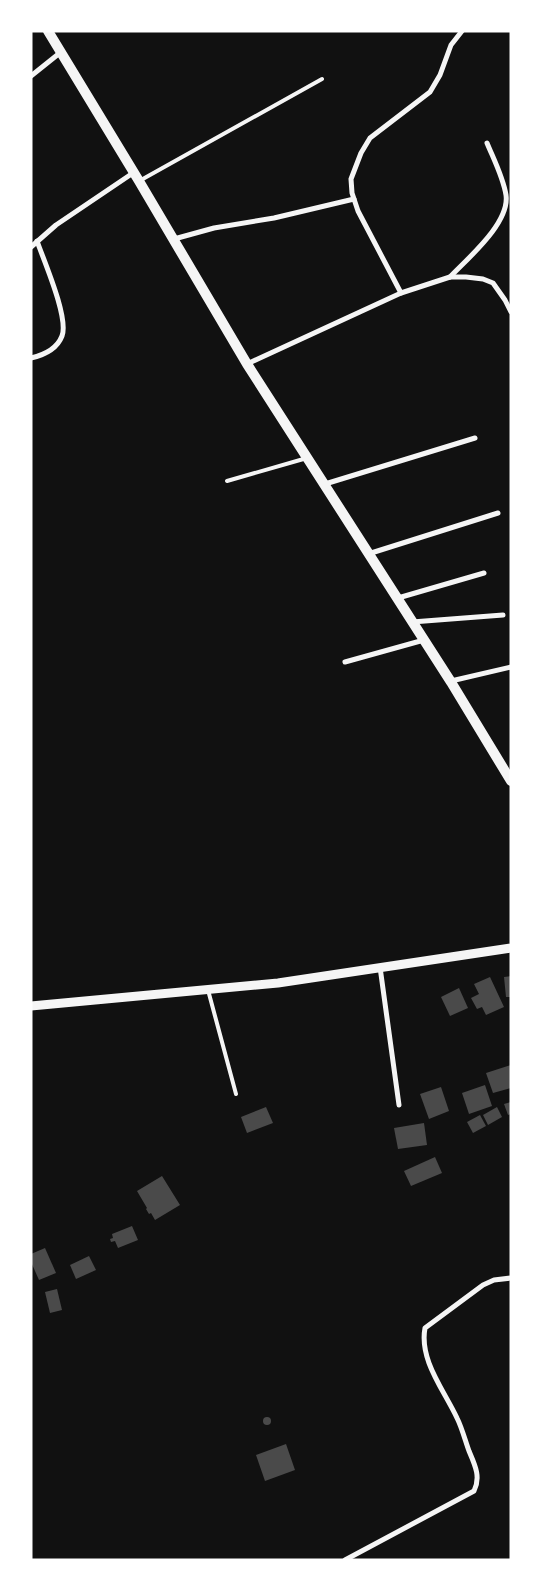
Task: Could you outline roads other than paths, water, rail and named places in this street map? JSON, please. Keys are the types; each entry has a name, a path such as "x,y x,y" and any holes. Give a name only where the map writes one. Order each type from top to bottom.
{"main road":[{"path":"48,31 247,364 398,598 511,782"}],"street":[{"path":"401,293 358,211 352,193 351,179 361,153 370,138 430,92 440,75 452,45 462,31"},
{"path":"31,76 61,52"},
{"path":"450,277 496,227 504,213 506,197 487,143"},
{"path":"31,247 56,224 136,177"},
{"path":"172,239 214,228 274,218 354,199"},
{"path":"31,358 42,356 55,346 62,336 64,326 59,304 37,241"},
{"path":"247,364 401,293 450,277 483,279 493,283 511,312"},
{"path":"324,484 475,438"},
{"path":"368,554 498,513"},
{"path":"398,598 484,573"},
{"path":"412,622 503,614"},
{"path":"345,662 424,640"},
{"path":"450,682 511,667"},
{"path":"31,1006 278,983 511,948"},
{"path":"380,967 398,1105"},
{"path":"345,1560 474,1491 478,1483 476,1468 458,1419 427,1360 423,1338 425,1328 483,1285 494,1280 511,1278"}],"lane":[{"path":"136,177 322,79"},
{"path":"227,481 308,458"},
{"path":"208,989 236,1094"}]}
